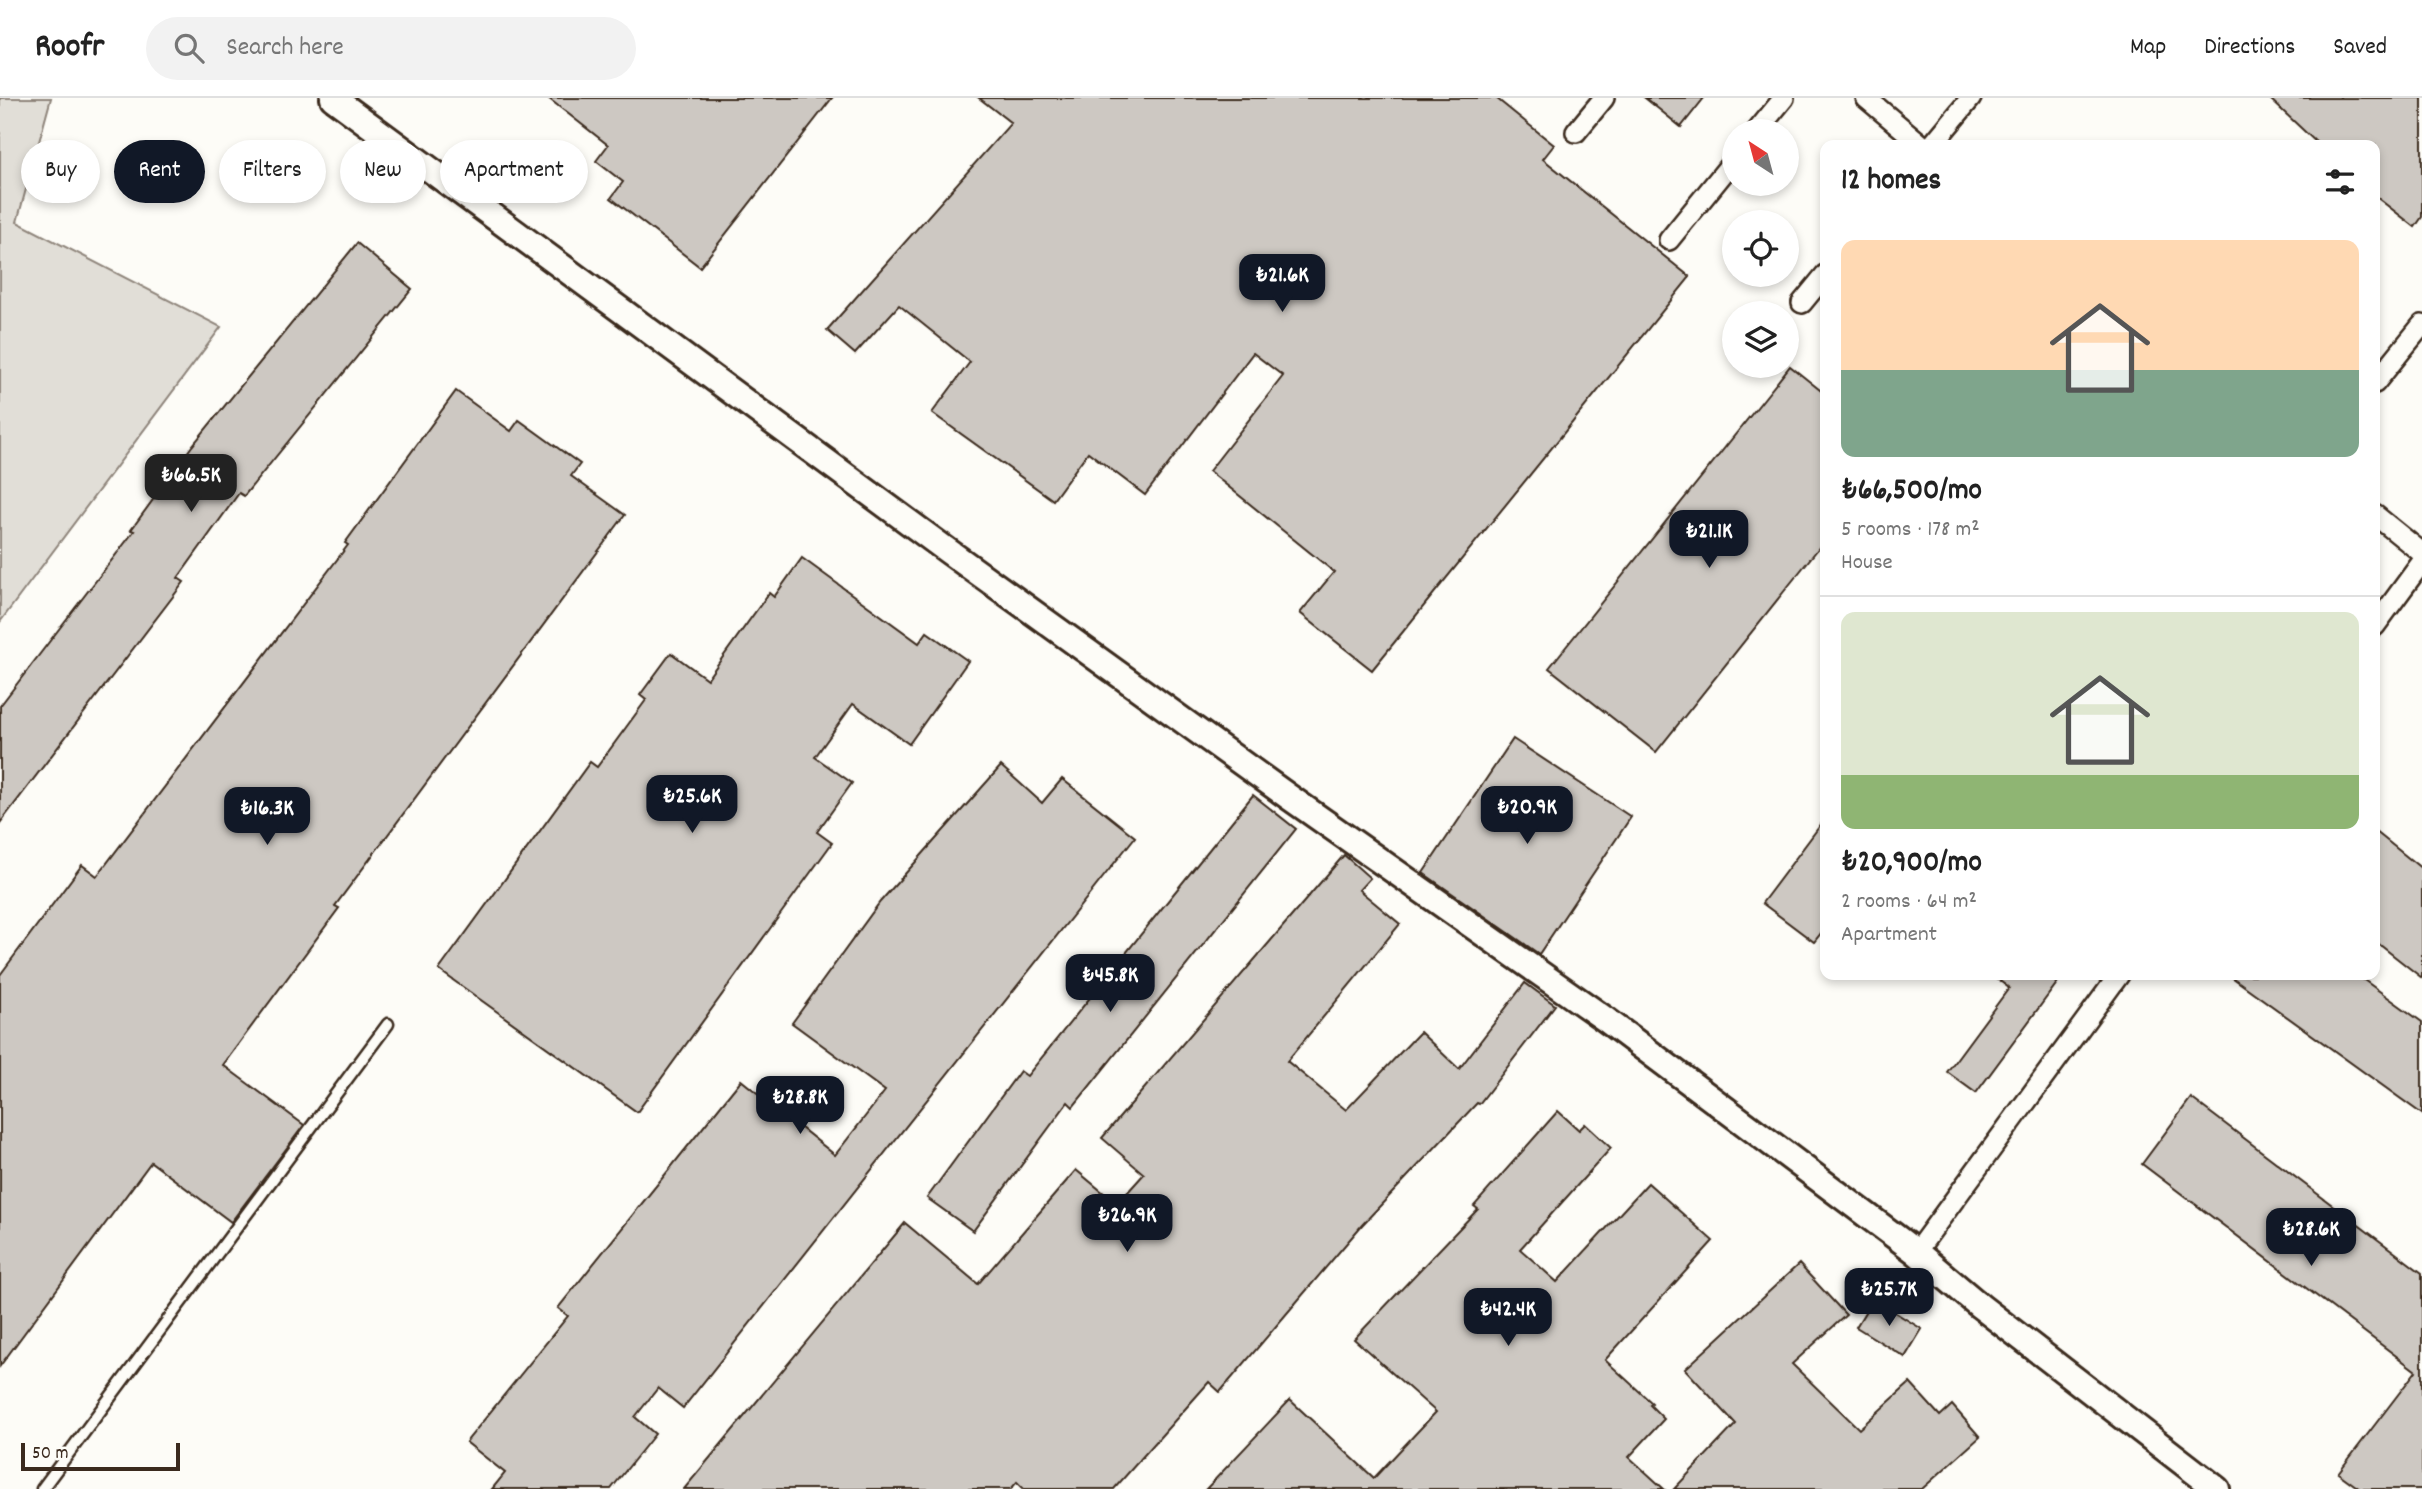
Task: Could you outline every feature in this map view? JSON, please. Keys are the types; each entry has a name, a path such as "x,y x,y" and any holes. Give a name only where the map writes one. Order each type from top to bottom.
{"street":[{"path":"333,98 948,551 1300,805 1605,1019 1916,1252 1980,1306 2217,1489"},
{"path":"1576,132 1604,98"},
{"path":"1767,119 1784,98"},
{"path":"1866,98 1916,140"},
{"path":"1936,140 1971,98"},
{"path":"1669,240 1722,175"},
{"path":"1802,303 1820,281"},
{"path":"2380,377 2422,325"},
{"path":"2380,519 2422,553"},
{"path":"2380,619 2422,562"},
{"path":"1916,1252 2115,980"}],"lane":[{"path":"42,1489 388,1024"}],"shaded area":[{"path":"0,98 51,98 39,140 21,140 22,203 17,222 221,327 0,622"}],"building":[{"path":"548,98 832,98 700,267 611,198 623,182 596,161 608,145"},
{"path":"979,98 1496,98 1554,145 1543,159 1690,277 1372,670 1300,613 1334,572 1209,471 1283,376 1253,353 1145,495 1088,452 1053,500 932,413 970,362 899,305 855,354 827,330 1011,123"},
{"path":"1645,98 1704,98 1681,127"},
{"path":"2269,98 2422,98 2422,217 2415,227 2380,200 2380,140 2314,140"},
{"path":"357,243 412,289 244,496 239,493 178,578 184,582 0,823 0,706 134,531 131,530 192,446"},
{"path":"1799,373 1820,390 1820,546 1656,752 1549,668 1780,378 1799,378"},
{"path":"456,391 511,431 519,420 580,464 571,476 625,515 335,906 339,908 223,1065 304,1125 231,1222 151,1162 0,1366 0,975 82,865 97,876 348,545 345,543"},
{"path":"802,558 919,643 927,632 968,661 909,744 853,704 815,757 852,783 817,832 832,843 637,1112 439,970 590,762 597,767 646,700 640,695 671,653 707,679 769,593 774,597"},
{"path":"1513,739 1631,817 1539,954 1423,873"},
{"path":"1001,766 1042,803 1062,779 1135,837 683,1408 658,1388 635,1417 655,1434 611,1489 492,1489 505,1473 466,1442 568,1316 558,1308 741,1080 835,1155 885,1091 792,1023 880,902"},
{"path":"1253,795 1296,829 1073,1107 1068,1102 973,1231 927,1198 1020,1071 1027,1076"},
{"path":"1820,826 1820,934 1814,942 1762,903"},
{"path":"2380,835 2422,869 2422,978 2380,945"},
{"path":"1344,855 1370,878 1359,890 1400,924 1287,1061 1346,1110 1420,1032 1459,1069 1525,983 1555,1005 1479,1104 1477,1103 1362,1225 1220,1392 1209,1382 1114,1489 1024,1489 1017,1482 1011,1489 684,1489 905,1223 978,1284 1076,1170 1117,1204 1144,1174 1102,1138"},
{"path":"1999,980 2059,980 1976,1093 1947,1072 2009,988"},
{"path":"2236,980 2364,980 2422,1022 2422,1114"},
{"path":"2191,1098 2422,1273 2422,1489 2360,1489 2338,1473 2416,1371 2142,1164"},
{"path":"1558,1111 1579,1130 1585,1124 1611,1148 1520,1249 1557,1282 1648,1183 1713,1241 1605,1360 1652,1403 1650,1405 1664,1419 1629,1457 1664,1489 1206,1489 1290,1400 1374,1478 1436,1412 1354,1339 1478,1209 1474,1206"},
{"path":"1799,1264 1846,1315 1792,1364 1859,1429 1910,1383 1940,1416 1952,1405 1980,1437 1922,1489 1674,1489 1736,1424 1685,1369"},
{"path":"1873,1299 1922,1329 1905,1357 1856,1327"}]}
